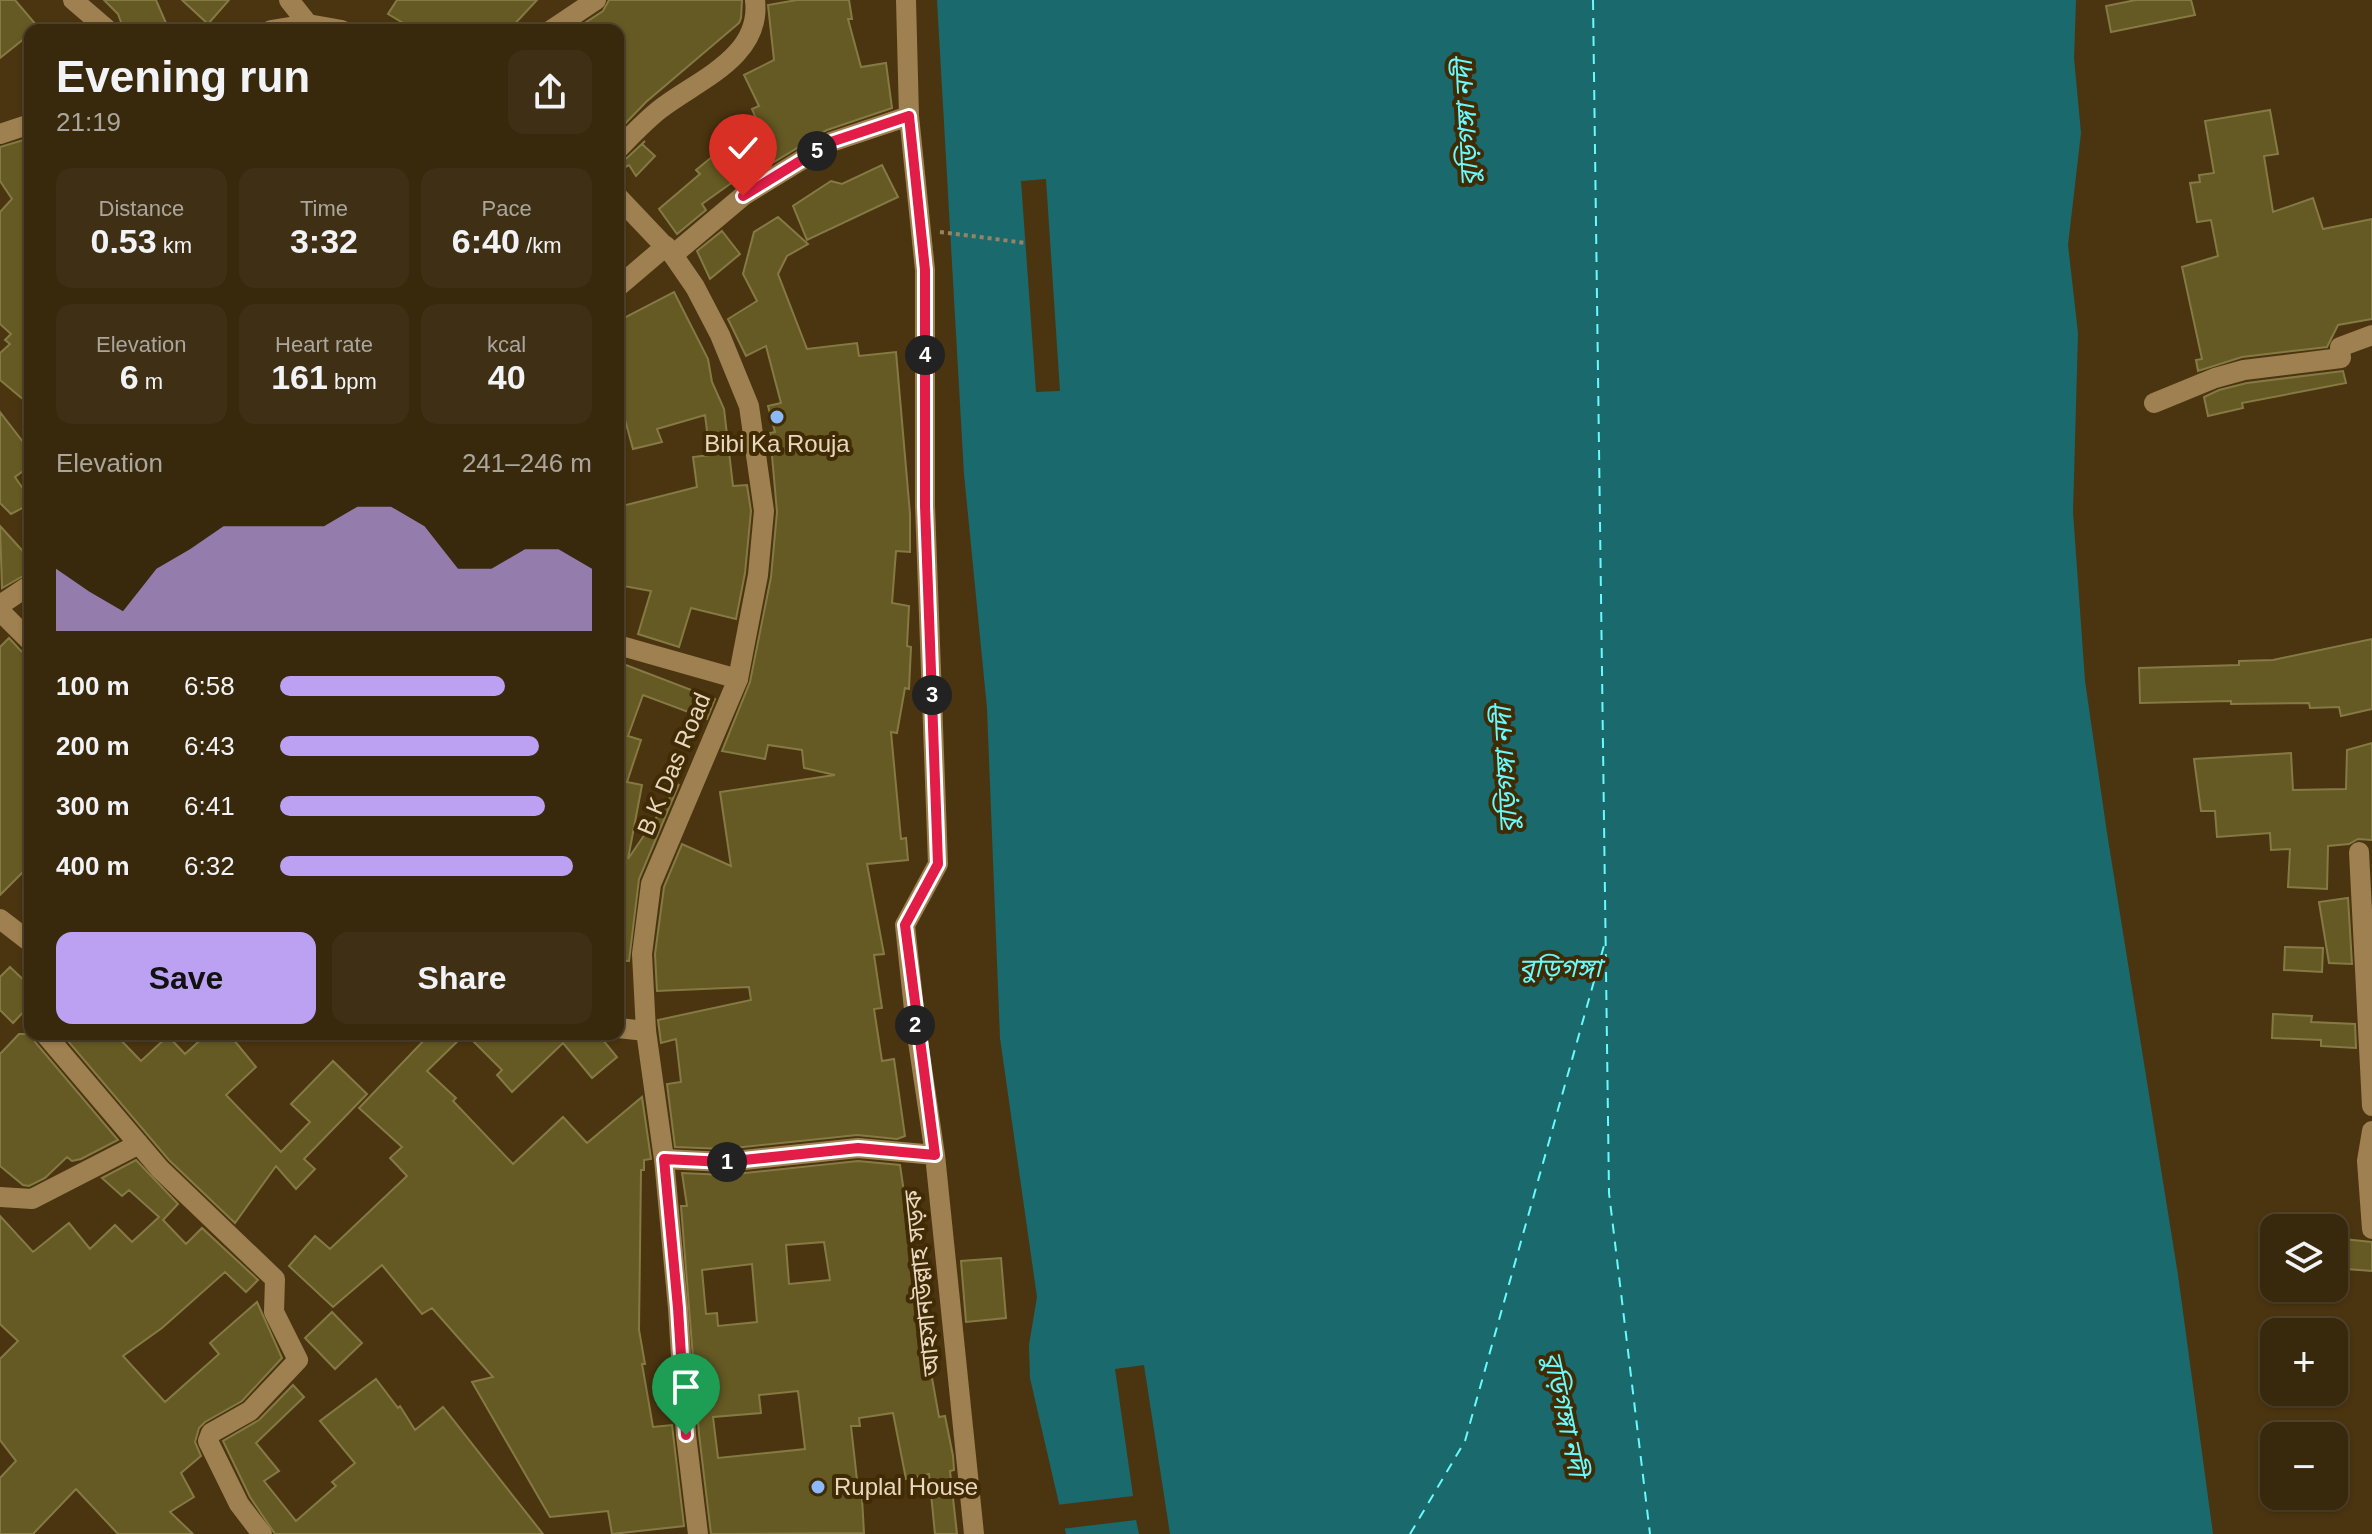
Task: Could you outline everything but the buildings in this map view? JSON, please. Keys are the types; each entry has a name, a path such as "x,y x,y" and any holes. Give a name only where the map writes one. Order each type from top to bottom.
{"street":[{"path":"73,0 101,24"},
{"path":"289,0 308,24"},
{"path":"560,24 596,0"},
{"path":"624,143 659,110 717,73 749,38 756,11 755,0"},
{"name":"আহসানউল্লাহ সড়ক","path":"906,0 909,116 925,270 925,506 938,864 905,925 916,1028 935,1155 974,1534"},
{"path":"624,283 743,196 831,142 909,116"},
{"path":"0,134 24,126"},
{"name":"B K Das Road","path":"624,203 669,250 695,287 720,335 749,406 764,511 758,575 738,679 651,884 642,954 646,1031 664,1159 686,1435 698,1534"},
{"path":"2154,403 2215,378 2244,370 2341,358 2340,347 2372,335"},
{"path":"24,590 0,608 24,634"},
{"path":"624,647 738,679"},
{"path":"2359,852 2372,1106"},
{"path":"0,919 24,937"},
{"path":"624,1029 646,1031"},
{"path":"50,1040 160,1169 275,1279 274,1312 298,1360 250,1411 211,1433 208,1441 249,1529"},
{"path":"2372,1131 2369,1161 2372,1229"},
{"path":"0,1197 32,1199 139,1144"},
{"path":"664,1159 725,1162 858,1148 935,1155"}],"path":[{"path":"922,230 1026,243"}],"water":[{"name":"বুড়িগঙ্গা","path":"937,0 2076,0 2074,58 2081,133 2068,245 2078,333 2073,512 2085,681 2178,1275 2213,1534 1066,1534 1030,1378 1029,1345 1037,1297 1000,1038 987,708 964,474"}],"pier":[{"path":"1046,179 1060,391 1036,392 1021,181"},
{"path":"1144,1365 1170,1534 1139,1534 1136,1520 1061,1529 1056,1505 1133,1496 1115,1369"}],"ferry route":[{"path":"1593,0 1609,1193 1650,1534"},
{"path":"1410,1534 1465,1441 1605,942"}],"place":[{"name":"Bibi Ka Rouja","path":"777,417"},
{"name":"Ruplal House","path":"818,1487"}],"route":[{"path":"686,1435 664,1159 725,1162 858,1148 935,1155 916,1028 905,925 938,864 925,506 925,270 909,116 831,142 743,196"}],"water label":[{"name":"বুড়িগঙ্গা নদী","path":"1466,123"},
{"name":"বুড়িগঙ্গা নদী","path":"1505,770"},
{"name":"বুড়িগঙ্গা নদী","path":"1565,1414"}]}
